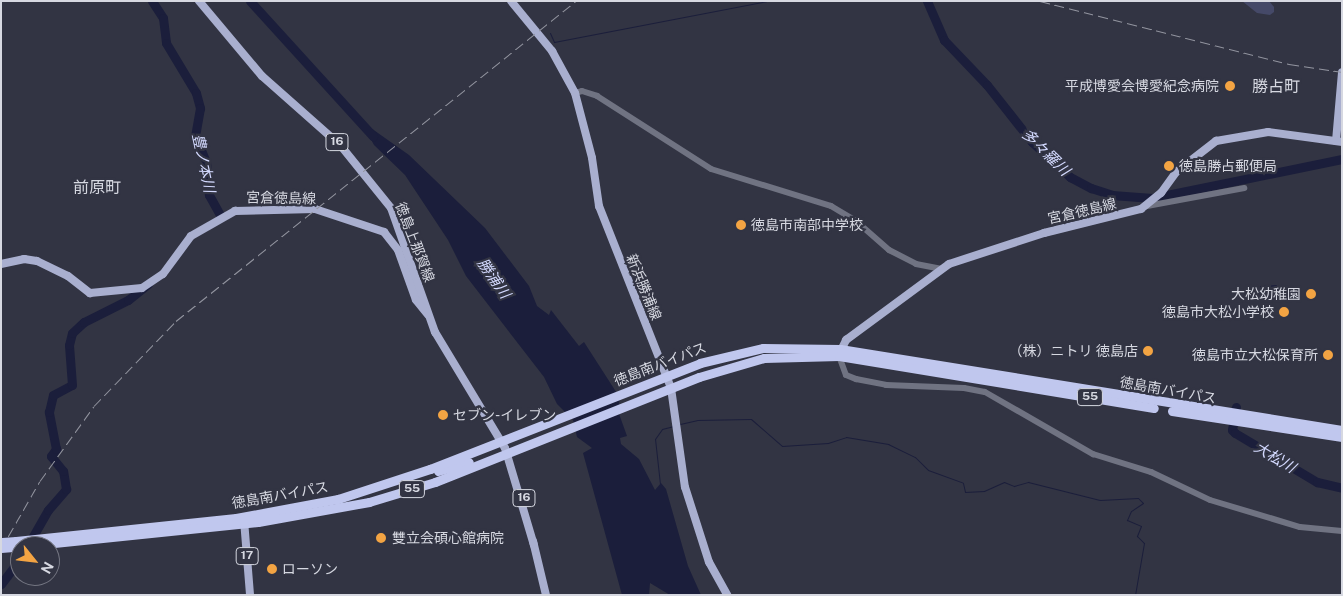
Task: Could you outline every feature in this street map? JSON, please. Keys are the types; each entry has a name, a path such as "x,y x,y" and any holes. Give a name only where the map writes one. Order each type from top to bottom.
{"highway":[{"name":"徳島南バイパス","path":"60,542 301,512 419,487 663,377 720,356 763,348 840,353 1342,430"},
{"name":"徳島南バイパス","path":"314,509 507,446 743,363 784,356 840,353 1273,429 1342,437"},
{"path":"663,377 675,378 722,363 743,363"},
{"name":"徳島南バイパス","path":"60,540 245,520"}],"main road":[{"name":"徳島上那賀線","path":"199,1 262,76 341,146 380,193 395,217 428,315 462,376 507,446 519,479 546,595"},
{"name":"新浜勝浦線","path":"511,1 552,51 575,93 592,158 599,206 668,389 685,486 709,562 727,595"},
{"path":"1339,142 1342,72"},
{"name":"宮倉徳島線","path":"840,353 846,340 938,272 1044,233 1109,219 1149,204 1176,172 1206,147 1233,136 1268,132 1339,142"},
{"name":"宮倉徳島線","path":"1,264 24,259 37,261 68,276 90,293 142,288 163,274 191,236 235,210 315,210 384,232 403,260 416,300 428,315"},
{"name":"17","path":"245,520 250,595"}],"street":[{"path":"575,93 582,91 597,96 711,169 831,206 856,221 889,250 916,264 938,272"},
{"path":"1149,204 1244,188"},
{"path":"840,353 840,365 850,377 880,385 964,388 985,392 1093,454 1151,472 1210,500 1300,527 1342,532"}],"shaded area":[{"path":"1242,1 1269,1 1274,7 1274,12 1270,15 1257,13"}],"water":[{"path":"361,121 409,155 485,228 529,286 537,306 549,315 551,310 579,346 584,342 620,398 618,411 627,436 620,438 621,444 639,459 655,490 661,483 666,489 688,566 701,595 670,595 650,583 649,595 622,595 583,453 592,448 577,437 573,420 557,404 544,377 466,276 448,240 405,175 374,145"},
{"path":"1277,285 1277,293 1261,293 1260,286"}],"waterway":[{"name":"豊ノ本川","path":"152,1 163,18 166,43 196,93 200,108 195,135 206,162 209,195 220,215"},
{"name":"勝浦川","path":"250,1 373,136"},
{"path":"550,33 554,42 766,1"},
{"name":"多々羅川","path":"927,1 944,40 987,85 1032,142 1070,177 1091,188 1112,195 1152,198 1342,159"},
{"name":"豊ノ本川","path":"33,536 48,510 66,489 63,471 51,456 56,449 49,412 53,395 72,385 69,345 72,333 84,322 128,300 148,284"},
{"name":"大松川","path":"1236,407 1232,430 1235,433 1317,482 1342,488"},
{"path":"680,424 697,420 751,419 782,446 828,443 846,437 888,444 915,457 928,470 963,483 965,492 984,491 1004,482 1014,486 1028,482 1100,500 1138,498 1143,503 1131,511 1127,520 1141,526 1137,536 1144,543 1135,595"},
{"path":"660,484 655,439 662,429 674,426"},
{"name":"豊ノ本川","path":"1,584 10,572"}],"railway":[{"path":"1,549 40,481 94,406 176,321 576,1"},
{"path":"1040,1 1289,64 1342,72"}],"place":[{"name":"平成博愛会博愛紀念病院","path":"1230,86"},
{"name":"徳島勝占郵便局","path":"1169,166"},
{"name":"徳島市南部中学校","path":"741,225"},
{"name":"大松幼稚園","path":"1311,294"},
{"name":"徳島市大松小学校","path":"1284,312"},
{"name":"（株）ニトリ 徳島店","path":"1148,351"},
{"name":"徳島市立大松保育所","path":"1328,355"},
{"name":"セブン-イレブン","path":"443,415"},
{"name":"雙立会碩心館病院","path":"381,538"},
{"name":"ローソン","path":"272,569"}],"district":[{"name":"勝占町","path":"1276,87"},
{"name":"前原町","path":"97,188"}]}
